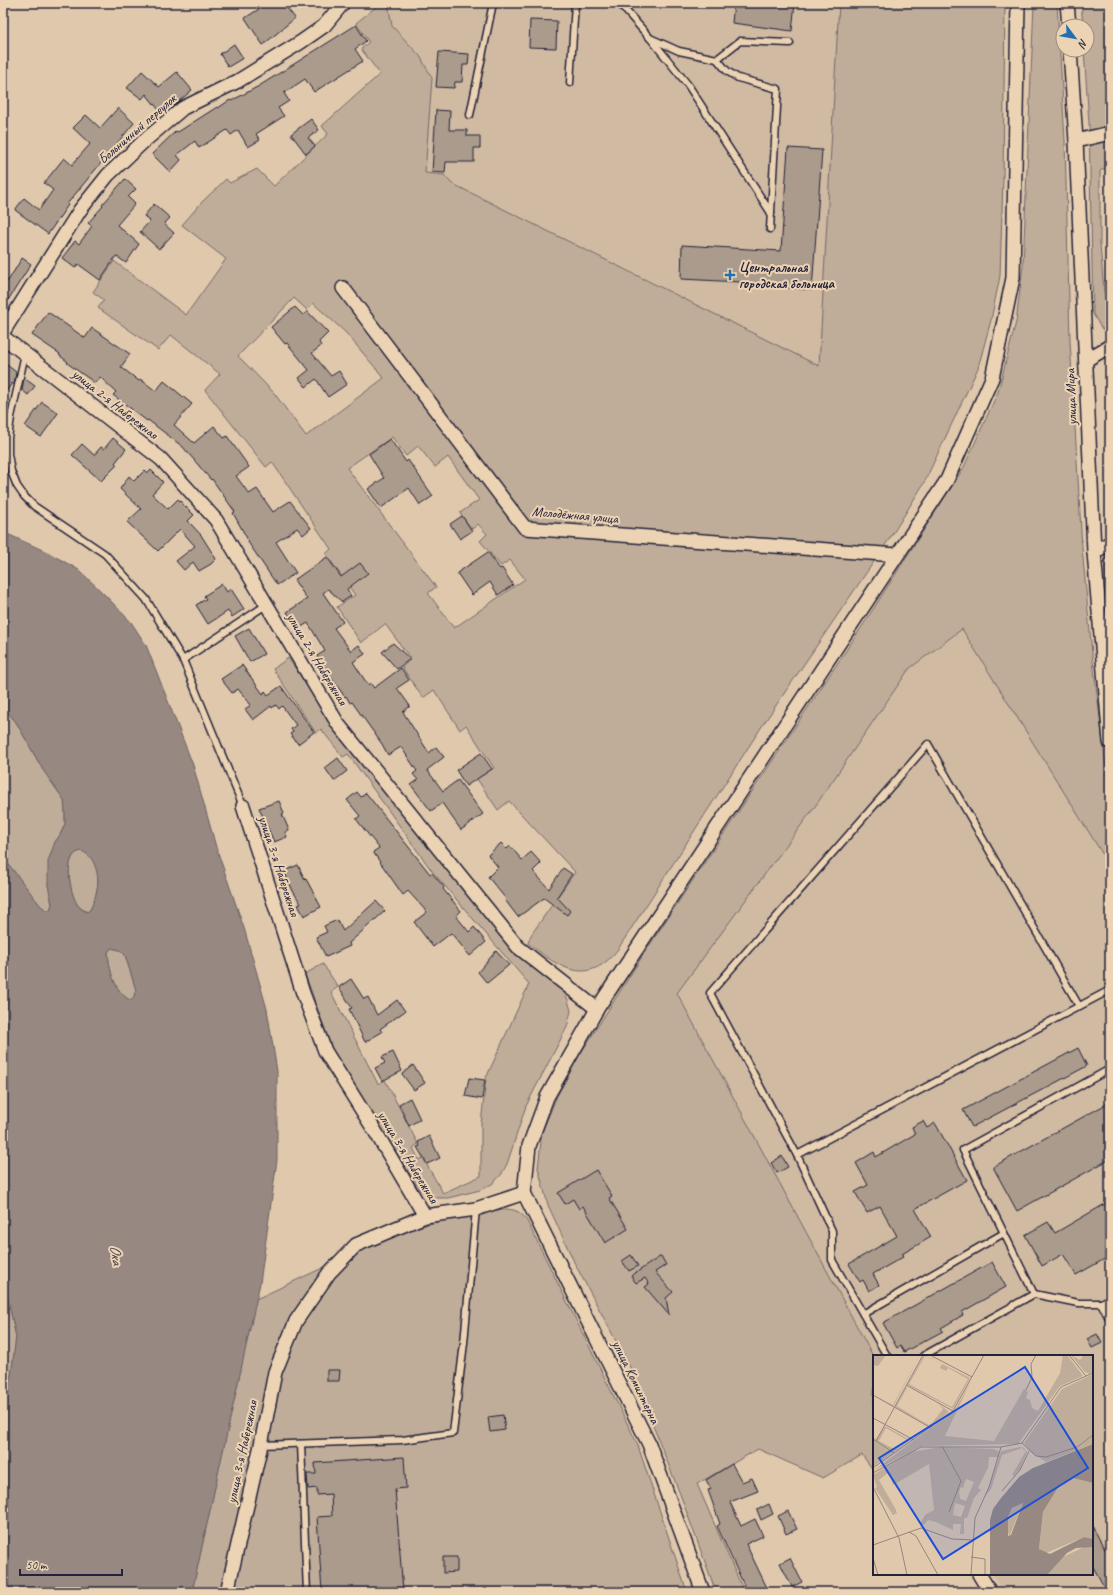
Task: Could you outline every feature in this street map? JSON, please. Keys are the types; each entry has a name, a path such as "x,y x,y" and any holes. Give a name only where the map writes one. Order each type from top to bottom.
{"street":[{"name":"Больничный переулок","path":"3,332 80,210 108,175 143,142 183,108 238,81 301,42 324,26 343,3"},
{"path":"425,1216 476,1209 524,1193 529,1146 547,1097 597,1009 947,480 992,378 1013,278 1018,3"},
{"path":"1067,3 1068,18"},
{"name":"улица Мира","path":"1071,58 1076,141 1094,552 1110,742"},
{"path":"1076,141 1110,133"},
{"name":"Молодёжная улица","path":"343,288 525,528 897,555"},
{"name":"улица 2-я Набережная","path":"3,337 161,459 216,520 338,724 518,947 597,1009"},
{"path":"1086,360 1110,346"},
{"path":"1094,552 1110,543"},
{"name":"улица 3-я Набережная","path":"227,1592 261,1445 275,1372 296,1321 329,1273 356,1245 425,1216 375,1131 325,1051 303,994 243,806"},
{"name":"улица Коминтерна","path":"524,1193 649,1444 704,1592"},
{"path":"980,1575 990,1592"}],"lane":[{"path":"470,115 494,3"},
{"path":"570,83 575,3"},
{"path":"619,3 688,85 771,213"},
{"path":"650,38 679,51 718,59 727,71 738,78 778,89 770,229"},
{"path":"718,59 740,41 790,43"},
{"path":"25,354 11,417 8,438 8,454 11,471 17,486 34,506 105,554 146,599 183,660 243,806"},
{"path":"183,660 266,605"},
{"path":"886,1355 832,1260 832,1231 796,1155 710,993 928,744 1079,1006"},
{"path":"796,1155 1110,990"},
{"path":"1034,1294 963,1150 1110,1069"},
{"path":"261,1445 402,1440 453,1433 464,1343 476,1209"},
{"path":"863,1314 1004,1233"},
{"path":"925,1355 1034,1294 1078,1303 1101,1304 1110,1299"},
{"path":"1101,1304 1110,1320"},
{"path":"301,1444 307,1592"}],"shaded area":[{"path":"381,3 388,3 392,26 420,56 432,78 425,173 444,175 451,183 819,366 839,3 907,3 949,6 950,3 1005,3 1003,179 1000,276 991,320 978,368 924,483 892,535 764,723 618,949 607,961 596,968 585,971 573,970 562,966 528,943 531,935 575,872 509,801 498,810 477,779 494,768 466,725 460,730 434,690 423,698 402,667 411,659 385,624 361,643 337,607 355,595 326,554 331,549 272,462 266,467 205,390 220,374 171,335 158,350 98,308 104,300 93,292 114,261 186,315 226,259 182,225 202,202 226,179 230,183 257,169 274,186 328,134 322,126 380,74 361,49 369,42 356,23","holes":["294,298 307,310 313,303 346,333 384,378 306,436 274,393 238,356","392,437 406,456 418,446 435,467 448,457 479,500 460,513 472,529 478,524 487,534 480,541 501,566 510,560 525,579 454,628 428,593 436,587 347,468"]},
{"name":"Центральная городская больница","path":"388,3 839,3 819,366 451,183 444,175 425,173 432,78 420,56 392,26"},
{"path":"1034,3 1057,3 1058,18 1055,18 1055,58 1060,58 1065,141 1070,341 1082,548 1092,653 1110,800 1110,866 962,629 909,669 816,805 677,993 873,1356 873,1470 862,1455 823,1478 758,1449 697,1484 744,1592 716,1592 680,1494 630,1367 575,1264 548,1205 538,1168 542,1132 557,1096 579,1056 645,952 863,625 964,467 998,392 1016,322 1023,266"},
{"path":"1081,3 1110,3 1110,158 1107,160 1107,167 1100,171 1100,244 1104,292 1110,304 1110,331 1102,329 1093,314 1089,123 1085,58 1095,58 1095,18 1082,18"},
{"path":"1110,545 1110,610 1106,586 1105,567 1107,551"},
{"path":"962,629 1110,866 1110,1592 1002,1592 993,1575 1093,1575 1093,1355 873,1356 677,993 816,805 909,669"},
{"path":"288,658 341,733 451,870 562,988 568,1000 571,1011 567,1027 526,1106 507,1164 501,1175 492,1184 480,1190 448,1198 437,1198 427,1195 419,1189 333,1051 305,974 323,964 338,987 331,992 378,1084 385,1080 418,1144 413,1148 419,1160 423,1158 443,1193 481,1176 481,1124 486,1078 529,984 432,871 348,754 343,757 321,729 316,733 273,669"},
{"path":"3,707 16,722 43,770 64,800 65,824 55,842 48,885 52,904 50,910 46,910 40,906 3,857"},
{"path":"81,851 86,853 93,861 98,878 97,892 90,910 87,912 79,907 74,899 69,875 71,859 75,854"},
{"path":"111,948 120,950 125,955 136,990 133,999 130,1000 116,986 111,972 108,952"},
{"path":"503,1209 517,1211 527,1221 637,1443 687,1592 192,1592 256,1299 400,1232 440,1221"},
{"path":"3,1276 16,1337 11,1376 3,1408"}],"water":[{"name":"Ока","path":"3,532 49,553 79,570 131,622 146,645 193,765 216,847 244,928 267,1009 277,1071 277,1160 260,1283 192,1592 3,1592 3,1408 11,1376 16,1337 3,1276 3,857 40,905 46,910 50,910 52,904 48,885 48,861 55,842 65,824 65,812 64,800 43,770 16,722 3,707","holes":["81,851 86,853 93,861 98,878 97,892 90,910 87,912 79,907 74,899 69,874 71,859 75,854","111,948 120,950 125,955 136,990 133,999 130,1000 116,986 111,972 108,952"]}],"building":[{"path":"254,3 283,3 295,18 263,45 245,18 259,9"},
{"path":"734,3 795,3 792,31 732,23"},
{"path":"530,20 557,21 556,48 529,47"},
{"path":"356,25 366,41 355,49 363,61 314,92 305,79 284,93 289,101 278,108 284,116 256,134 260,140 248,147 238,130 231,135 227,130 199,148 195,141 177,155 181,160 170,172 152,154 176,131 178,132 217,107 218,108 230,100 231,101 259,86"},
{"path":"234,44 243,58 228,67 220,54"},
{"path":"439,52 469,54 468,65 463,65 462,82 455,82 454,88 436,87"},
{"path":"142,71 159,87 177,72 192,90 163,115 146,94 142,99 127,88"},
{"path":"118,108 134,123 67,204 68,205 48,234 15,210 24,198 39,210 53,190 44,183 64,158 72,165 90,144 73,128 86,115 100,128"},
{"path":"436,110 450,111 449,130 467,130 467,136 480,136 480,148 474,148 474,162 446,162 445,173 432,172"},
{"path":"311,119 319,130 308,138 315,146 306,154 291,134"},
{"path":"788,148 822,150 812,290 779,287 779,284 681,279 682,245 781,251"},
{"path":"125,179 136,189 128,197 135,204 117,225 139,244 126,263 116,256 100,280 78,264 75,268 62,258 75,241 79,244 92,226 88,223"},
{"path":"154,204 170,218 164,224 174,233 159,249 140,232 150,221 144,216"},
{"path":"22,258 31,264 3,308 3,278 8,281"},
{"path":"295,307 303,315 307,311 328,333 319,342 321,346 312,353 331,376 339,371 347,384 328,397 316,379 306,387 299,378 309,370 287,343 285,344 271,327"},
{"path":"48,312 85,338 92,328 130,354 121,367 139,381 140,379 156,391 164,381 192,404 174,425 194,443 214,426 224,438 227,436 249,467 236,476 249,494 257,489 273,512 290,501 311,528 303,535 297,528 276,542 296,573 277,585 248,542 233,513 235,512 212,479 211,480 183,447 113,395 116,392 100,377 95,383 67,363 68,362 59,355 60,354 32,335"},
{"path":"3,362 16,372 14,385 12,383 3,396"},
{"path":"24,378 35,386 28,395 22,390"},
{"path":"42,402 58,413 41,437 25,426"},
{"path":"113,438 126,449 115,463 117,465 101,481 72,455 82,444 94,455 101,447 104,449"},
{"path":"390,439 406,462 408,460 433,496 420,505 409,488 381,508 368,489 384,478 369,454"},
{"path":"145,470 148,473 151,470 163,482 152,494 168,509 178,499 194,515 188,521 201,535 216,559 211,564 199,571 193,562 184,570 176,561 195,546 180,529 158,551 127,522 141,509 120,489 129,476 134,481"},
{"path":"462,516 472,531 460,539 450,524"},
{"path":"488,552 500,569 502,568 513,585 498,595 490,582 472,595 457,573"},
{"path":"327,557 341,577 360,563 368,573 347,589 351,596 342,602 328,589 323,593 343,622 334,628 351,651 359,645 365,654 353,662 368,685 370,683 374,688 401,668 409,680 397,688 410,706 403,712 429,753 436,747 444,757 427,770 443,791 458,780 483,814 461,830 442,803 431,811 411,785 418,780 413,774 417,771 401,747 388,755 382,744 352,702 350,703 346,696 345,697 317,656 325,651 308,623 298,629 287,612 307,599 294,580"},
{"path":"222,584 227,592 231,589 244,609 232,617 228,611 208,624 196,605 206,599 204,596"},
{"path":"249,628 264,654 250,662 235,636"},
{"path":"393,643 410,659 397,669 382,652"},
{"path":"242,665 263,694 265,691 268,695 281,686 314,732 298,744 290,734 293,732 291,729 296,725 282,706 279,709 276,705 272,708 271,706 253,720 245,709 251,705 238,689 232,693 221,679"},
{"path":"481,753 492,769 466,786 456,770"},
{"path":"338,758 347,771 334,781 325,768"},
{"path":"357,792 361,797 366,793 430,874 432,873 444,887 443,889 461,911 456,916 469,932 474,927 486,942 470,956 451,933 433,947 414,922 427,912 408,891 403,895 373,852 379,848 356,819 360,816 347,800"},
{"path":"279,801 284,813 282,814 289,830 285,832 287,837 274,842 259,808"},
{"path":"501,843 507,849 510,846 522,860 531,852 541,863 533,871 549,889 563,868 572,874 557,897 570,911 567,915 544,898 518,917 488,877 498,867 488,855"},
{"path":"298,865 321,907 304,916 298,905 301,904 284,871"},
{"path":"376,901 385,911 349,943 350,946 326,957 316,937 327,932 324,926 337,920 343,931"},
{"path":"496,951 509,965 487,983 478,972"},
{"path":"351,979 364,999 368,997 377,1015 397,1000 405,1011 380,1029 382,1032 365,1042 349,1009 352,1008 339,987"},
{"path":"1078,1048 1087,1066 972,1127 963,1110"},
{"path":"393,1052 402,1071 382,1081 375,1068 385,1063 382,1057"},
{"path":"413,1065 425,1083 414,1090 402,1074"},
{"path":"469,1078 485,1080 482,1099 465,1096"},
{"path":"410,1098 420,1119 409,1126 399,1104"},
{"path":"1110,1102 1110,1159 1017,1211 993,1167"},
{"path":"923,1121 927,1128 935,1123 967,1180 915,1209 931,1237 902,1254 903,1257 873,1274 879,1285 869,1291 863,1280 860,1282 849,1264 897,1236 880,1206 867,1213 855,1192 868,1185 856,1163 874,1152 876,1157 915,1134 912,1127"},
{"path":"429,1136 440,1158 427,1164 417,1147 420,1146 418,1142"},
{"path":"782,1156 788,1167 777,1173 771,1163"},
{"path":"596,1170 612,1196 609,1198 628,1229 605,1243 583,1206 579,1209 573,1199 565,1204 558,1193"},
{"path":"1110,1201 1110,1256 1076,1275 1063,1254 1042,1266 1025,1235 1048,1222 1055,1233"},
{"path":"631,1255 638,1266 629,1271 622,1261"},
{"path":"661,1256 666,1265 655,1272 673,1292 666,1298 669,1315 645,1287 649,1284 645,1278 636,1283 631,1276"},
{"path":"992,1262 1006,1287 962,1312 963,1315 941,1328 943,1331 904,1352 900,1346 897,1348 883,1323"},
{"path":"1097,1334 1102,1343 1092,1348 1087,1339"},
{"path":"327,1370 340,1370 339,1381 327,1381"},
{"path":"503,1415 505,1430 490,1432 488,1417"},
{"path":"404,1457 406,1488 395,1489 403,1592 322,1592 317,1517 332,1516 331,1494 317,1495 317,1488 308,1489 307,1474 316,1474 315,1463"},
{"path":"732,1464 742,1482 752,1478 758,1491 730,1502 741,1526 755,1519 763,1536 746,1544 769,1592 747,1592 717,1526 720,1524 708,1490 711,1489 706,1480"},
{"path":"769,1504 773,1514 761,1520 757,1510"},
{"path":"788,1511 797,1529 786,1534 778,1516"},
{"path":"1093,1528 1107,1553 1110,1551 1110,1592 1107,1592 1093,1567"},
{"path":"443,1557 457,1557 457,1572 443,1573"},
{"path":"790,1558 802,1582 792,1587 780,1563"}],"place":[{"name":"Центральная городская больница","path":"730,275"}]}
